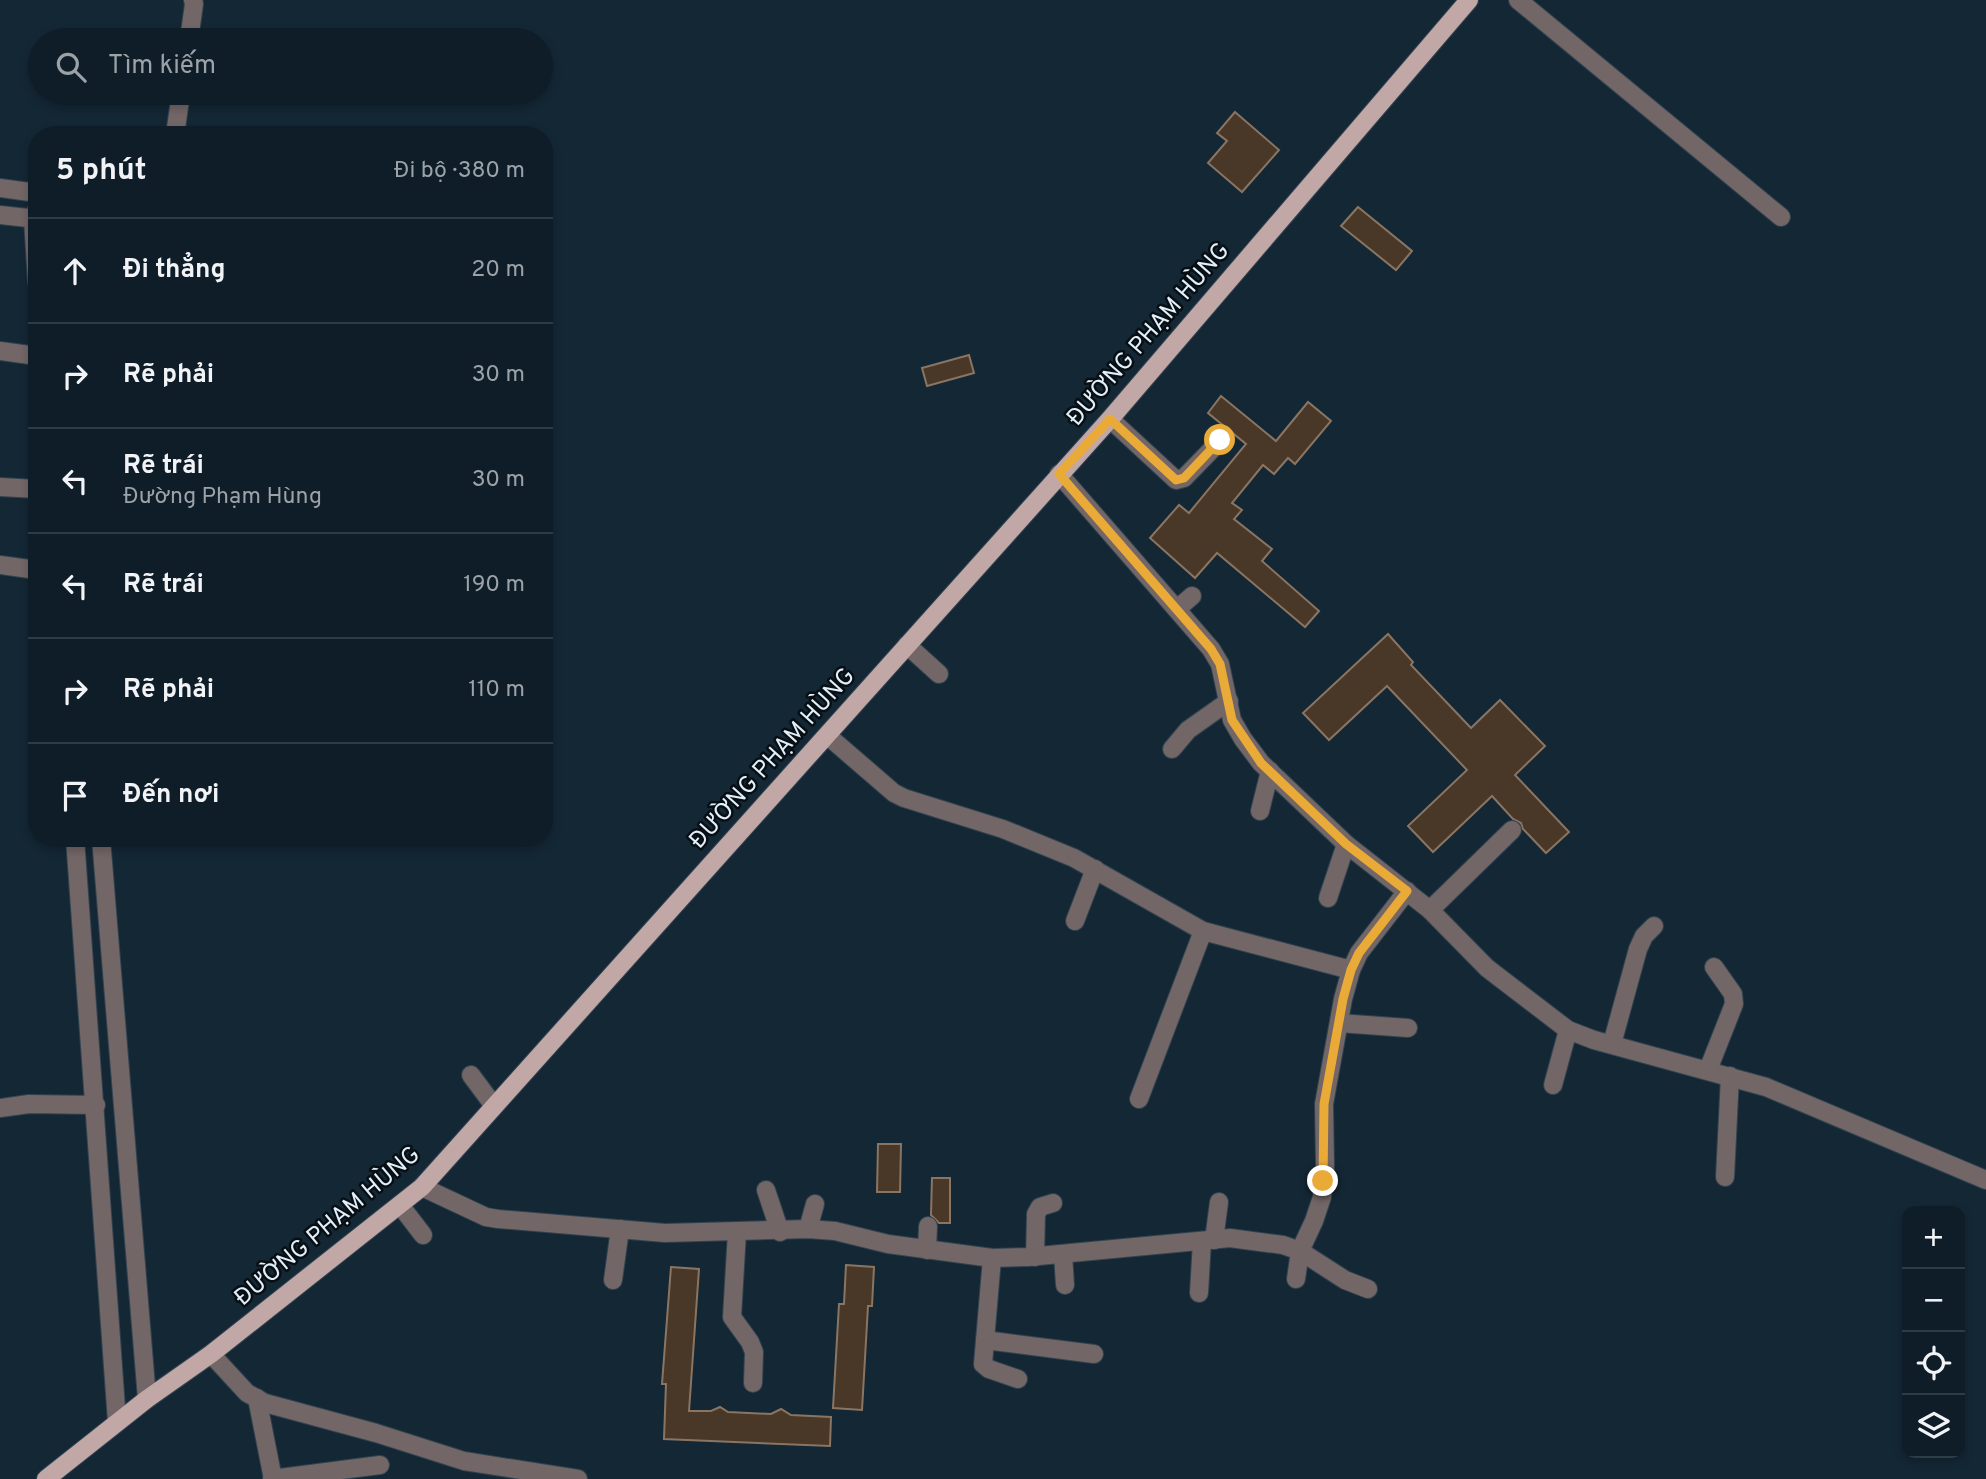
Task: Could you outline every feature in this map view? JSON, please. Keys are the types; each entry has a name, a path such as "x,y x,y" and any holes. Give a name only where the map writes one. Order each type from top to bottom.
{"main road":[{"name":"ĐƯỜNG PHẠM HÙNG","path":"46,1479 147,1399 211,1354 422,1187 1110,419 1469,0"}],"street":[{"path":"191,28 194,4 192,0"},
{"path":"1518,0 1781,217"},
{"path":"176,126 179,105"},
{"path":"0,188 28,191"},
{"path":"0,215 28,216"},
{"path":"0,351 28,355"},
{"path":"1110,419 1176,480 1184,478 1220,440"},
{"path":"1059,474 1211,649 1220,664 1232,720 1261,763 1346,844 1430,910 1487,968 1569,1030 1766,1087 1986,1180"},
{"path":"0,487 28,489"},
{"path":"0,565 28,569"},
{"path":"1177,609 1192,596"},
{"path":"907,645 939,674"},
{"path":"1172,749 1188,730 1229,701"},
{"path":"828,736 894,793 904,798 1003,829 1074,858 1203,931 1351,970"},
{"path":"1260,811 1270,771"},
{"path":"1430,910 1512,830"},
{"path":"1328,898 1346,844"},
{"path":"76,847 117,1422"},
{"path":"102,847 147,1399"},
{"path":"1075,921 1095,869"},
{"path":"1296,1279 1300,1251 1314,1221 1321,1197 1325,1166 1324,1104 1351,970 1359,953 1407,891"},
{"path":"1612,1044 1638,949 1644,936 1654,926"},
{"path":"1139,1099 1203,931"},
{"path":"1708,1070 1734,1004 1733,994 1714,967"},
{"path":"85,972 112,970"},
{"path":"1339,1023 1408,1028"},
{"path":"1553,1085 1569,1030"},
{"path":"471,1076 494,1106"},
{"path":"1725,1177 1730,1076"},
{"path":"0,1108 29,1104 96,1105"},
{"path":"98,1143 126,1140"},
{"path":"422,1187 486,1217 665,1233 808,1229 835,1231 888,1244 992,1258 1035,1257 1230,1238 1283,1245 1300,1251 1345,1280 1368,1289"},
{"path":"766,1190 780,1231"},
{"path":"1199,1293 1208,1240 1219,1202"},
{"path":"1035,1257 1036,1214 1040,1207 1053,1203"},
{"path":"808,1229 815,1204"},
{"path":"400,1205 423,1235"},
{"path":"927,1250 928,1226"},
{"path":"613,1280 620,1229"},
{"path":"737,1232 732,1317 754,1352 753,1383"},
{"path":"105,1242 134,1239"},
{"path":"1063,1254 1065,1285"},
{"path":"992,1258 983,1364 1018,1379"},
{"path":"985,1340 1094,1354"},
{"path":"211,1354 247,1393 265,1403 376,1433 464,1461 578,1479"},
{"path":"257,1398 272,1479 380,1465"}],"building":[{"path":"1235,112 1279,150 1242,192 1208,163 1227,141 1217,133"},
{"path":"1358,207 1412,251 1396,270 1341,226"},
{"path":"969,355 974,373 927,386 922,368"},
{"path":"1221,396 1276,441 1308,402 1331,421 1295,464 1288,458 1274,474 1263,465 1232,503 1242,510 1234,519 1272,549 1262,561 1319,611 1305,627 1217,553 1195,578 1150,538 1179,505 1189,513 1246,444 1208,413"},
{"path":"1388,634 1413,662 1411,665 1471,728 1500,700 1545,746 1515,775 1569,832 1546,853 1523,829 1521,823 1513,819 1492,796 1433,852 1408,826 1467,770 1387,686 1329,740 1303,713"},
{"path":"878,1144 901,1144 900,1192 877,1192"},
{"path":"932,1178 950,1178 950,1223 939,1223 931,1215"},
{"path":"846,1265 874,1267 872,1306 868,1306 862,1410 833,1408 839,1304 844,1304"},
{"path":"671,1267 699,1269 689,1411 711,1411 720,1407 728,1412 771,1414 781,1409 791,1415 831,1417 830,1446 664,1439 666,1384 662,1384"}],"route":[{"path":"1220,440 1184,478 1176,480 1110,419 1059,474 1211,649 1220,664 1232,720 1261,763 1346,844 1407,891 1359,953 1351,970 1343,999 1324,1104 1323,1181"}]}
